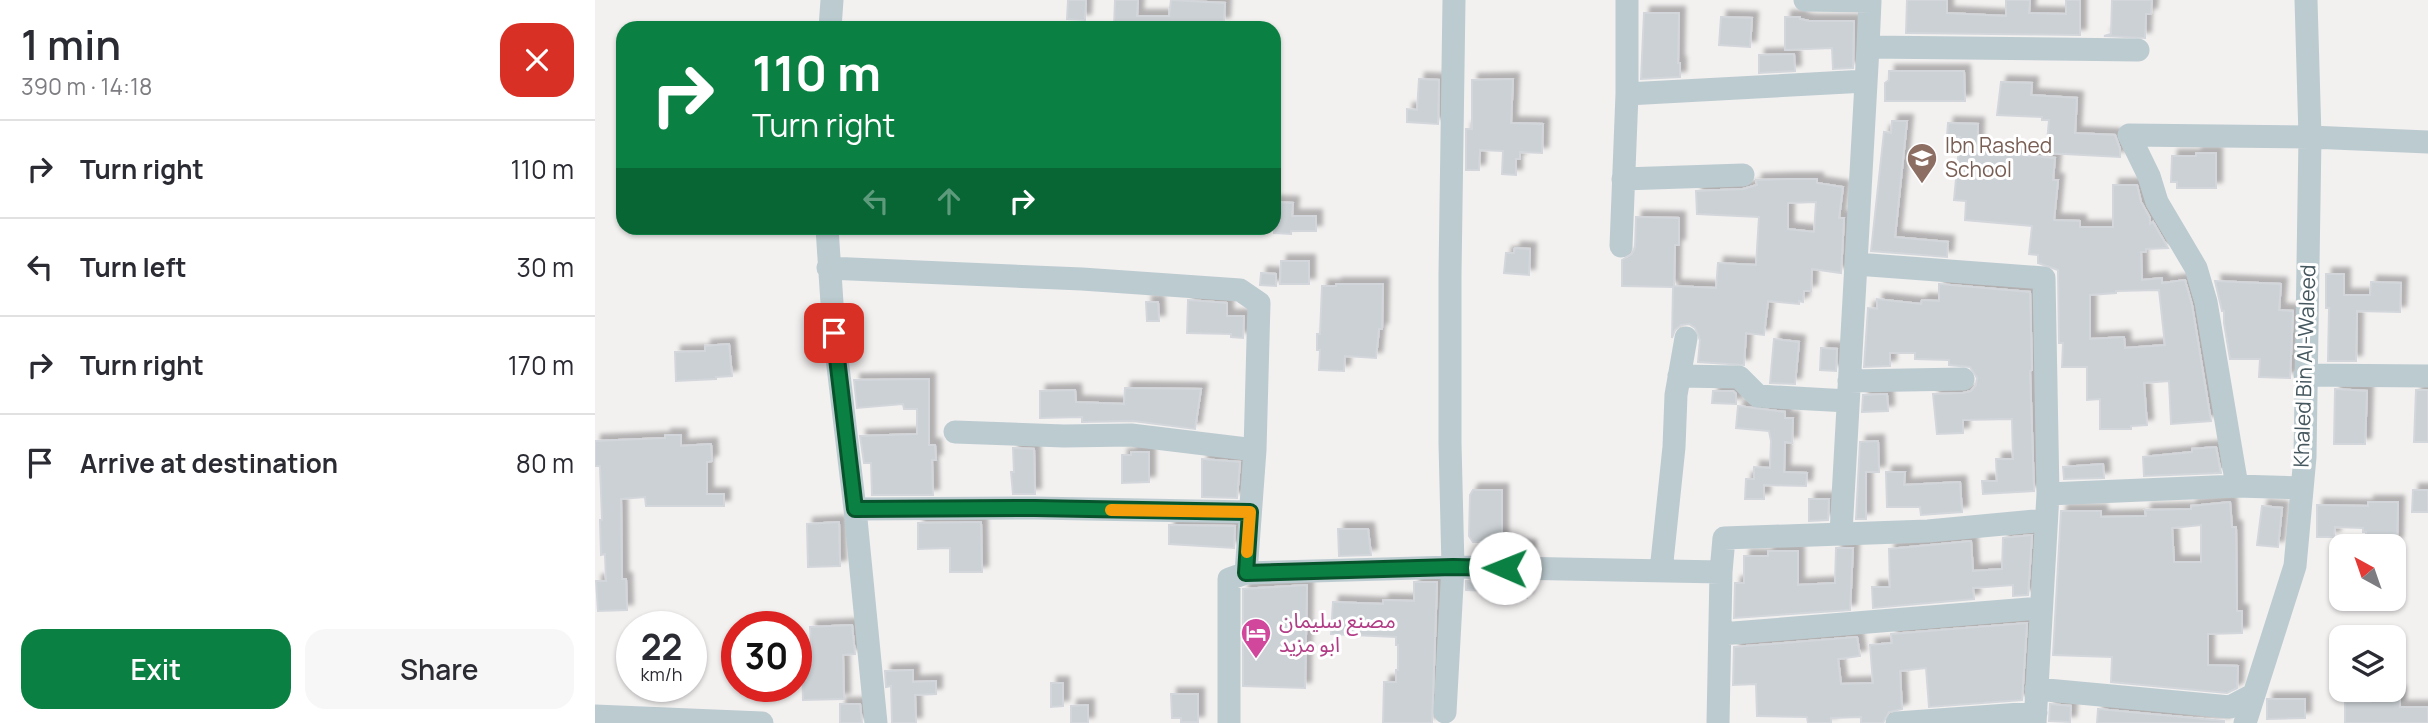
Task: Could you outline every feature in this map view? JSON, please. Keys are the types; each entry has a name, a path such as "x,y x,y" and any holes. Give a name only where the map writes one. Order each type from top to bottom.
{"street":[{"path":"830,21 832,0"},
{"path":"1445,712 1453,567 1450,288 1454,0"},
{"path":"1621,246 1627,94 1627,0"},
{"path":"1805,0 1871,1 1841,533"},
{"name":"Khaled Bin Al-Waleed","path":"2245,723 2295,566 2305,457 2309,137 2306,0"},
{"path":"1868,47 2138,50"},
{"path":"1627,94 1866,80"},
{"path":"2237,486 2206,302 2196,268 2157,202 2149,176 2129,135 2309,137 2428,142"},
{"path":"1623,179 1743,175"},
{"path":"827,235 843,426 855,509 876,723"},
{"path":"1856,264 2045,278 2048,494 2035,718 1898,723"},
{"path":"828,268 1081,279 1240,290 1259,303 1255,450 1246,573"},
{"path":"1661,571 1685,338"},
{"path":"2305,375 2428,376"},
{"path":"1679,376 1739,377 1758,396 1849,391 1963,379"},
{"path":"955,432 1064,436 1131,435 1255,450"},
{"path":"2048,494 2237,486 2301,488"},
{"path":"855,509 1035,508 1250,512"},
{"path":"1718,723 1724,538 1928,531 2046,520"},
{"path":"1229,723 1229,579 1246,573 1453,567 1721,572"},
{"path":"1721,634 2041,608"},
{"path":"2036,689 2230,707 2253,695"},
{"path":"595,716 762,723"}],"building":[{"path":"1068,0 1086,0 1085,20 1067,19"},
{"path":"1115,0 1138,0 1137,16 1169,16 1171,0 1225,3 1224,21 1114,21"},
{"path":"1907,0 1947,0 1947,13 2006,16 2006,0 2030,0 2029,13 2066,14 2066,0 2080,0 2080,35 1906,33"},
{"path":"2112,0 2152,0 2151,14 2146,14 2145,38 2104,36 2111,34"},
{"path":"1644,13 1679,13 1680,77 1641,79"},
{"path":"1721,17 1752,18 1750,47 1719,45"},
{"path":"1785,17 1800,17 1809,21 1854,21 1853,68 1833,69 1832,48 1785,50"},
{"path":"1794,54 1795,71 1759,73 1759,55"},
{"path":"1889,71 1964,71 1965,101 1885,101 1885,83 1889,80"},
{"path":"1419,79 1439,80 1438,124 1407,122 1407,109 1417,110"},
{"path":"1513,79 1511,123 1543,124 1542,153 1520,152 1520,159 1516,159 1516,175 1502,174 1503,151 1480,150 1479,170 1466,170 1466,129 1472,129 1472,80"},
{"path":"2001,82 2032,83 2031,95 2077,98 2075,133 2115,135 2120,157 2046,153 2049,120 2042,120 2042,117 1997,115"},
{"path":"1892,121 1907,121 1895,237 1948,242 1947,257 1871,251 1884,132 1891,133"},
{"path":"1948,123 1978,124 1977,151 2055,158 2053,180 2058,180 2054,220 2080,221 2080,227 2113,227 2113,185 2137,185 2150,224 2153,222 2168,248 2146,249 2146,252 2141,252 2142,280 2162,278 2162,283 2185,280 2192,305 2211,421 2171,424 2169,381 2144,383 2147,425 2131,426 2131,429 2100,429 2100,399 2087,400 2087,367 2062,367 2058,270 2038,263 2038,255 2029,254 2032,226 1965,220 1966,201 1954,200 1960,137 1947,137","holes":["2159,290 2165,345 2125,348 2124,337 2090,339 2090,295 2116,291"]},
{"path":"2196,153 2216,153 2216,188 2177,188 2177,182 2171,182 2172,156 2196,156"},
{"path":"1817,179 1817,183 1843,187 1839,218 1844,218 1841,273 1812,269 1811,291 1804,291 1803,302 1799,301 1799,304 1768,301 1764,335 1746,333 1744,365 1698,362 1700,340 1695,328 1689,324 1681,325 1672,338 1673,287 1622,286 1622,260 1632,254 1635,247 1636,217 1679,218 1674,286 1716,288 1718,263 1756,265 1759,217 1697,214 1696,191 1743,189 1757,185 1756,180","holes":["1816,202 1814,232 1788,229 1788,203"]},
{"path":"1281,202 1293,203 1292,216 1316,216 1316,231 1291,231 1291,234 1281,233"},
{"path":"1515,248 1530,249 1529,275 1504,273 1506,253 1514,253"},
{"path":"1281,261 1309,261 1309,284 1280,284"},
{"path":"1261,273 1276,274 1276,286 1260,285"},
{"path":"2326,274 2344,274 2344,295 2370,295 2371,282 2401,283 2400,312 2357,311 2356,361 2328,361 2329,308 2326,308"},
{"path":"2215,281 2281,284 2279,310 2293,311 2290,378 2259,377 2260,359 2230,359 2224,311"},
{"path":"1383,284 1382,329 1379,329 1376,358 1345,356 1344,371 1319,370 1320,350 1317,350 1317,334 1320,334 1322,286"},
{"path":"1939,284 2030,292 2034,491 1983,494 1982,481 1997,481 1996,459 2013,459 2012,419 1963,420 1963,433 1937,434 1933,394 1971,391 1977,378 1970,367 1949,365 1949,360 1915,359 1915,353 1890,353 1890,366 1864,367 1868,308 1877,309 1877,299 1921,304 1922,300 1939,301"},
{"path":"1188,300 1227,303 1227,316 1244,316 1243,338 1231,337 1231,334 1187,333"},
{"path":"1146,302 1158,302 1159,321 1147,321"},
{"path":"1774,339 1799,342 1795,384 1770,383"},
{"path":"729,344 732,376 676,381 675,352 705,351 705,346"},
{"path":"1821,348 1837,349 1836,371 1820,370"},
{"path":"929,379 929,445 935,445 936,460 932,460 933,495 872,495 871,463 864,463 860,436 917,434 917,409 904,409 903,404 857,408 854,380"},
{"path":"1125,388 1201,389 1195,429 1133,421 1082,422 1082,417 1040,418 1040,391 1075,390 1076,402 1124,404"},
{"path":"2335,389 2367,391 2365,444 2334,444"},
{"path":"2416,390 2428,390 2428,442 2414,442"},
{"path":"1713,391 1733,391 1736,394 1736,404 1712,403"},
{"path":"1887,394 1888,411 1862,412 1863,395"},
{"path":"1738,406 1785,412 1785,418 1793,418 1792,443 1785,442 1784,472 1807,473 1806,486 1764,485 1764,499 1745,499 1746,479 1754,479 1754,467 1770,468 1771,441 1769,431 1736,428"},
{"path":"665,435 681,435 681,446 711,444 712,461 707,462 707,494 724,494 724,506 646,506 645,497 621,499 622,579 626,579 627,610 598,611 596,581 606,581 605,554 601,555 600,466 595,466 595,441 665,438"},
{"path":"1878,441 1879,472 1866,472 1866,519 1856,519 1860,442"},
{"path":"2216,447 2221,473 2144,476 2143,457"},
{"path":"1013,448 1034,449 1035,494 1013,494"},
{"path":"1131,452 1149,452 1149,482 1122,483 1122,455 1131,455"},
{"path":"1202,459 1240,462 1237,498 1202,497"},
{"path":"2103,464 2104,478 2064,479 2063,467"},
{"path":"1886,472 1905,472 1904,485 1960,482 1962,512 1921,515 1920,507 1887,507"},
{"path":"1473,490 1502,490 1502,542 1473,542 1469,536 1470,495"},
{"path":"2413,490 2428,490 2428,512 2412,512"},
{"path":"1809,499 1829,499 1828,520 1809,521"},
{"path":"2230,502 2232,527 2236,527 2237,611 2242,611 2242,633 2208,634 2208,665 2238,666 2237,688 2227,693 2111,682 2112,657 2053,655 2061,511 2101,511 2101,517 2146,516 2145,510 2191,509 2191,506","holes":["2201,525 2201,562 2174,562 2172,528"]},
{"path":"2368,502 2398,502 2397,534 2366,534 2363,528 2335,527 2334,534 2329,534 2329,537 2317,537 2317,505 2368,506"},
{"path":"2262,506 2282,508 2278,547 2257,545"},
{"path":"839,522 840,566 808,567 807,524"},
{"path":"981,522 982,572 950,572 950,548 918,549 918,523"},
{"path":"1169,525 1235,526 1234,548 1169,544"},
{"path":"1338,529 1368,529 1371,555 1339,556"},
{"path":"2032,535 2028,595 2013,596 2013,585 1973,588 1974,599 1873,608 1872,587 1890,587 1889,549 1971,541 1973,571 2002,569 2003,538"},
{"path":"1517,546 1530,546 1530,554 1517,554"},
{"path":"1836,548 1853,548 1850,610 1734,618 1735,583 1744,583 1744,556 1768,556 1768,551 1798,551 1798,585 1835,583"},
{"path":"1466,581 1527,582 1527,598 1493,598 1493,591 1466,590"},
{"path":"1414,582 1437,582 1432,723 1383,723 1384,682 1396,682 1398,670 1396,637 1331,634 1333,602 1383,604 1383,600 1414,601"},
{"path":"1307,585 1305,688 1243,686 1243,589"},
{"path":"2027,623 2022,700 1929,707 1926,668 1900,671 1902,709 1889,712 1883,723 1861,723 1861,717 1831,718 1831,723 1808,723 1807,717 1757,716 1756,684 1733,685 1734,647 1857,637 1860,656 1838,659 1841,684 1873,683 1870,645 1892,643 1891,634"},
{"path":"852,625 855,654 843,655 844,699 812,700 812,627"},
{"path":"913,670 913,682 936,681 936,694 915,695 916,723 892,723 891,686 886,687 885,671"},
{"path":"1051,683 1063,683 1063,706 1051,707"},
{"path":"1171,694 1198,694 1198,722 1181,722 1181,718 1172,718"},
{"path":"2267,699 2305,699 2305,718 2267,719"},
{"path":"2345,702 2400,702 2400,707 2428,707 2428,723 2345,723"},
{"path":"840,704 860,704 862,723 840,723"},
{"path":"2050,704 2071,706 2070,722 2049,721"},
{"path":"1088,705 1088,723 1071,723 1071,706"},
{"path":"2098,709 2224,721 2224,723 2097,723"}],"slow traffic":[{"path":"1111,510 1250,512 1247,552"}],"place":[{"name":"Ibn Rashed School","path":"1922,185"},
{"name":"مصنع سليمان ابو مزيد","path":"1256,660"}],"route":[{"path":"834,333 855,509 1035,508 1250,512 1246,573 1505,568"}]}
